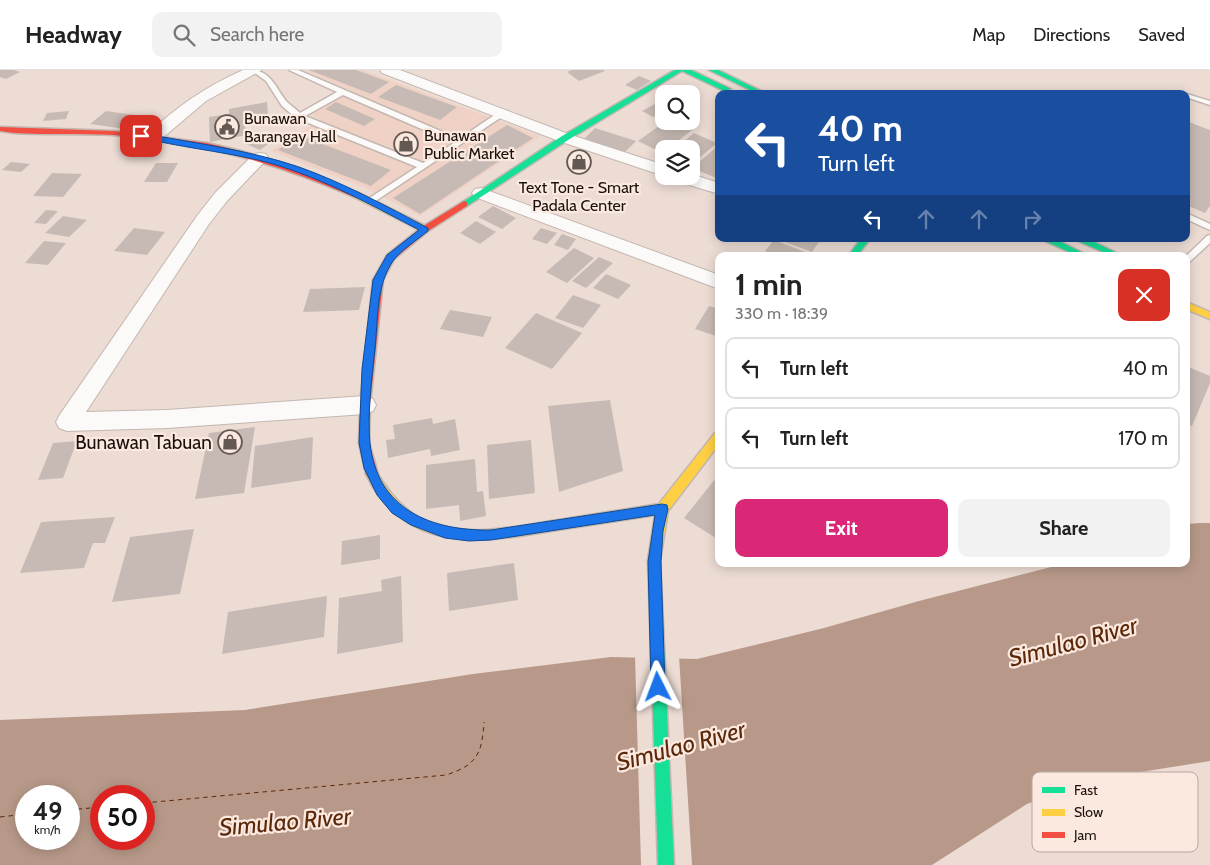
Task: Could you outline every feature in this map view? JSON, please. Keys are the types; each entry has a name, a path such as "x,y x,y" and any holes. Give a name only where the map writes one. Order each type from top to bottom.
{"main road":[{"path":"662,509 491,535 469,536 445,532 415,522 397,509 381,491 370,468 364,443 365,405 378,280 390,258 425,230 565,138 680,70"},
{"path":"685,70 728,90"},
{"path":"712,70 755,90"},
{"path":"0,129 42,134 82,131 154,137 260,158 297,169 371,201 425,230"},
{"path":"855,252 864,242"},
{"path":"1055,242 1076,252"},
{"path":"1088,242 1110,252"},
{"path":"1190,307 1210,316"},
{"path":"666,865 655,607 654,562 657,531 662,509 715,441"}],"street":[{"path":"154,137 189,104 207,92 254,70"},
{"path":"387,70 565,138 655,168"},
{"path":"260,158 221,197 204,220 67,422 185,418 365,405"},
{"path":"700,183 715,189"},
{"path":"481,193 715,281"}],"lane":[{"path":"254,70 269,80 285,104 299,116 423,166"},
{"path":"292,70 459,142"},
{"path":"299,116 343,92"},
{"path":"1190,96 1210,103"},
{"path":"371,201 502,114"},
{"path":"1190,218 1210,226"},
{"path":"1190,258 1210,238"}],"shaded area":[{"name":"Bunawan Public Market","path":"305,70 363,70 540,136 420,216 367,189 271,151 321,120 310,114 350,90"}],"water":[{"name":"Simulao River","path":"1210,523 1210,761 1141,772 1032,772 1032,802 932,865 0,865 0,720 245,710 473,674 611,657 697,659 824,628 1051,567 1190,567 1190,524"}],"pier":[{"path":"635,655 679,656 692,865 641,865"}],"building":[{"path":"0,70 20,72 6,79 0,77"},
{"path":"309,70 356,70 389,82 371,94"},
{"path":"572,70 605,71 579,81 567,72"},
{"path":"639,76 651,81 637,90 625,85"},
{"path":"396,85 457,107 440,120 378,97"},
{"name":"Bunawan Barangay Hall","path":"267,102 268,114 244,118 246,135 210,142 209,117 229,114 229,109"},
{"path":"336,102 375,119 364,126 325,109"},
{"path":"655,104 655,116 653,117 642,111"},
{"path":"69,111 66,119 43,121 47,113"},
{"path":"106,111 154,118 139,131 90,124"},
{"path":"1190,122 1210,130 1210,206 1205,213 1190,207"},
{"path":"507,125 533,138 420,214 393,198"},
{"path":"595,128 636,141 624,153 583,140"},
{"path":"655,129 692,130 679,140 655,140 655,150 638,141"},
{"path":"694,133 715,142 715,145 700,157 700,140 686,140"},
{"path":"299,135 391,170 371,186 278,150"},
{"path":"257,137 271,142 260,150 246,144"},
{"path":"715,148 715,177 700,171 700,161"},
{"path":"11,162 30,164 21,172 2,170"},
{"path":"156,163 178,163 167,182 144,182"},
{"path":"52,173 82,174 63,197 33,196"},
{"path":"493,206 516,218 502,229 478,217"},
{"path":"46,210 58,211 46,224 34,223"},
{"path":"63,216 87,220 69,237 45,233"},
{"path":"476,221 496,232 480,244 460,233"},
{"path":"134,228 165,232 147,255 114,251"},
{"path":"541,228 557,233 547,244 532,239"},
{"path":"562,234 576,239 568,250 554,245"},
{"path":"44,241 66,243 48,265 25,263"},
{"path":"772,242 779,242 805,252 768,252 765,251"},
{"path":"785,242 819,242 812,252"},
{"path":"574,248 594,258 567,283 546,272"},
{"path":"599,257 613,263 586,288 572,281"},
{"path":"606,274 631,285 618,299 593,288"},
{"path":"365,287 359,310 303,312 310,289"},
{"path":"573,295 601,305 583,328 555,318"},
{"path":"709,306 715,308 715,336 695,329"},
{"path":"450,310 492,317 483,337 440,329"},
{"path":"536,313 582,333 552,369 505,348"},
{"path":"1190,368 1210,376 1210,383 1192,426 1190,425"},
{"path":"610,400 623,471 559,492 548,406"},
{"path":"432,418 433,424 455,419 460,450 431,456 430,449 388,458 386,440 395,439 393,425"},
{"path":"255,427 244,493 195,499 209,433"},
{"path":"313,437 311,479 251,488 255,446"},
{"path":"531,440 535,493 489,499 487,445"},
{"path":"77,441 63,478 38,480 53,443"},
{"path":"475,459 477,492 483,491 486,516 460,521 459,505 426,509 426,465"},
{"path":"715,479 715,537 684,518"},
{"path":"115,517 105,543 93,543 84,568 20,573 41,522"},
{"path":"194,529 180,594 112,602 130,537"},
{"path":"380,535 380,559 341,565 342,541"},
{"path":"514,563 518,600 449,611 447,573"},
{"path":"401,576 403,642 337,654 339,598 382,591 381,580"},
{"path":"327,596 324,637 222,654 228,612"}],"ferry route":[{"path":"155,802 446,775 465,767 476,757 482,742 484,722"},
{"path":"80,809 90,808"},
{"path":"0,817 15,815"}],"traffic: fast":[{"path":"464,204 565,138 680,70"},
{"path":"685,70 727,89"},
{"path":"712,70 755,90"},
{"path":"855,252 864,242"},
{"path":"1055,242 1076,252"},
{"path":"1088,242 1110,252"},
{"path":"654,560 666,865"}],"traffic: slow":[{"path":"357,195 425,229"},
{"path":"1190,307 1210,316"},
{"path":"654,560 662,509 715,441"},
{"path":"372,474 380,488 407,517 431,529 449,533 468,535 508,533 662,509"}],"traffic: jam":[{"path":"0,129 114,133 177,140 268,161 328,182 357,195"},
{"path":"372,474 364,443 365,405 378,280 390,257 425,229 464,204"}],"place":[{"name":"Bunawan Barangay Hall","path":"227,127"},
{"name":"Bunawan Public Market","path":"406,144"},
{"name":"Text Tone - Smart Padala Center","path":"579,162"},
{"name":"Bunawan Tabuan","path":"230,442"}],"route":[{"path":"141,136 260,158 297,169 371,201 425,230 400,248 390,258 378,280 368,369 364,443 370,468 381,491 397,509 415,522 445,532 469,536 491,535 662,509 657,531 654,562 658,687"}]}
